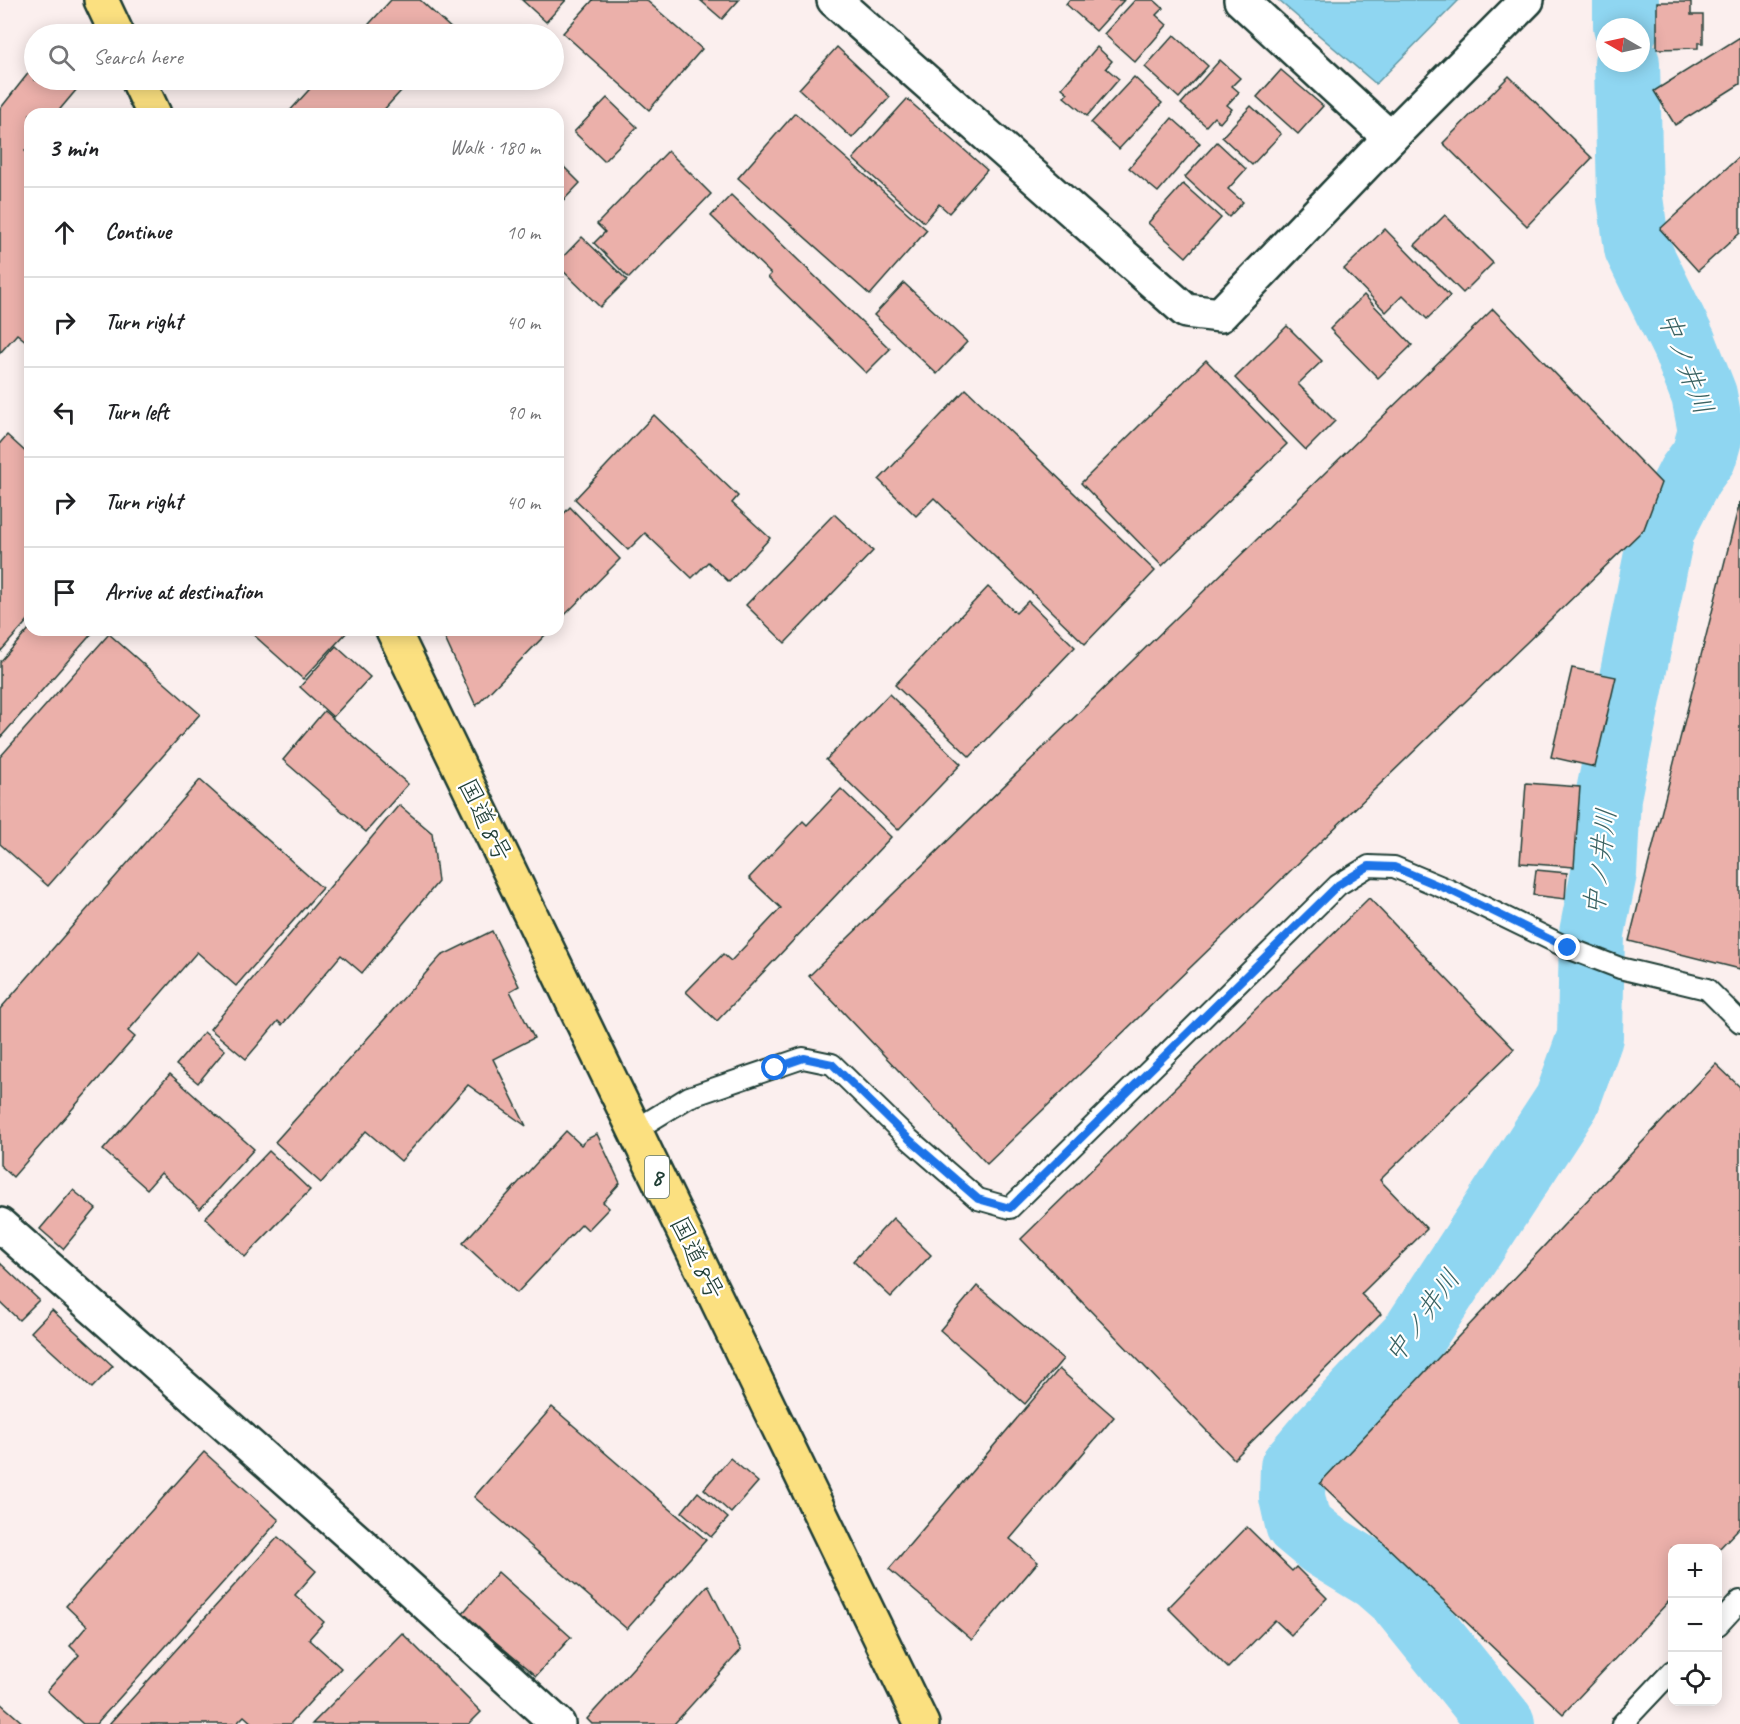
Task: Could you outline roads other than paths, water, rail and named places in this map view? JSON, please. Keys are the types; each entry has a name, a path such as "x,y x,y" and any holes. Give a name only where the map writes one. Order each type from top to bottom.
{"highway":[{"path":"101,0 112,24"},
{"path":"143,90 151,108"},
{"name":"国道8号","path":"396,636 922,1724"}],"street":[{"path":"834,0 1186,311 1220,315 1527,0"},
{"path":"1241,0 1390,138"},
{"path":"0,1226 364,1547 558,1724"}],"lane":[{"path":"635,1130 689,1097 804,1058 832,1064 909,1139 978,1199 1010,1208 1338,885 1369,866 1394,867 1449,890 1568,948 1620,968 1707,989 1740,1022"},
{"path":"1722,1621 1740,1601"},
{"path":"1622,1724 1668,1675"}],"water":[{"path":"1278,0 1459,0 1376,84"}],"waterway":[{"name":"中ノ井川","path":"1626,0 1626,18"},
{"name":"中ノ井川","path":"1502,1724 1400,1598 1376,1577 1322,1544 1298,1524 1292,1497 1293,1467 1320,1435 1412,1338 1567,1101 1590,1037 1592,933 1604,873 1608,797 1662,530 1690,475 1704,456 1711,431 1704,395 1684,344 1637,248 1630,198 1627,72"}]}
